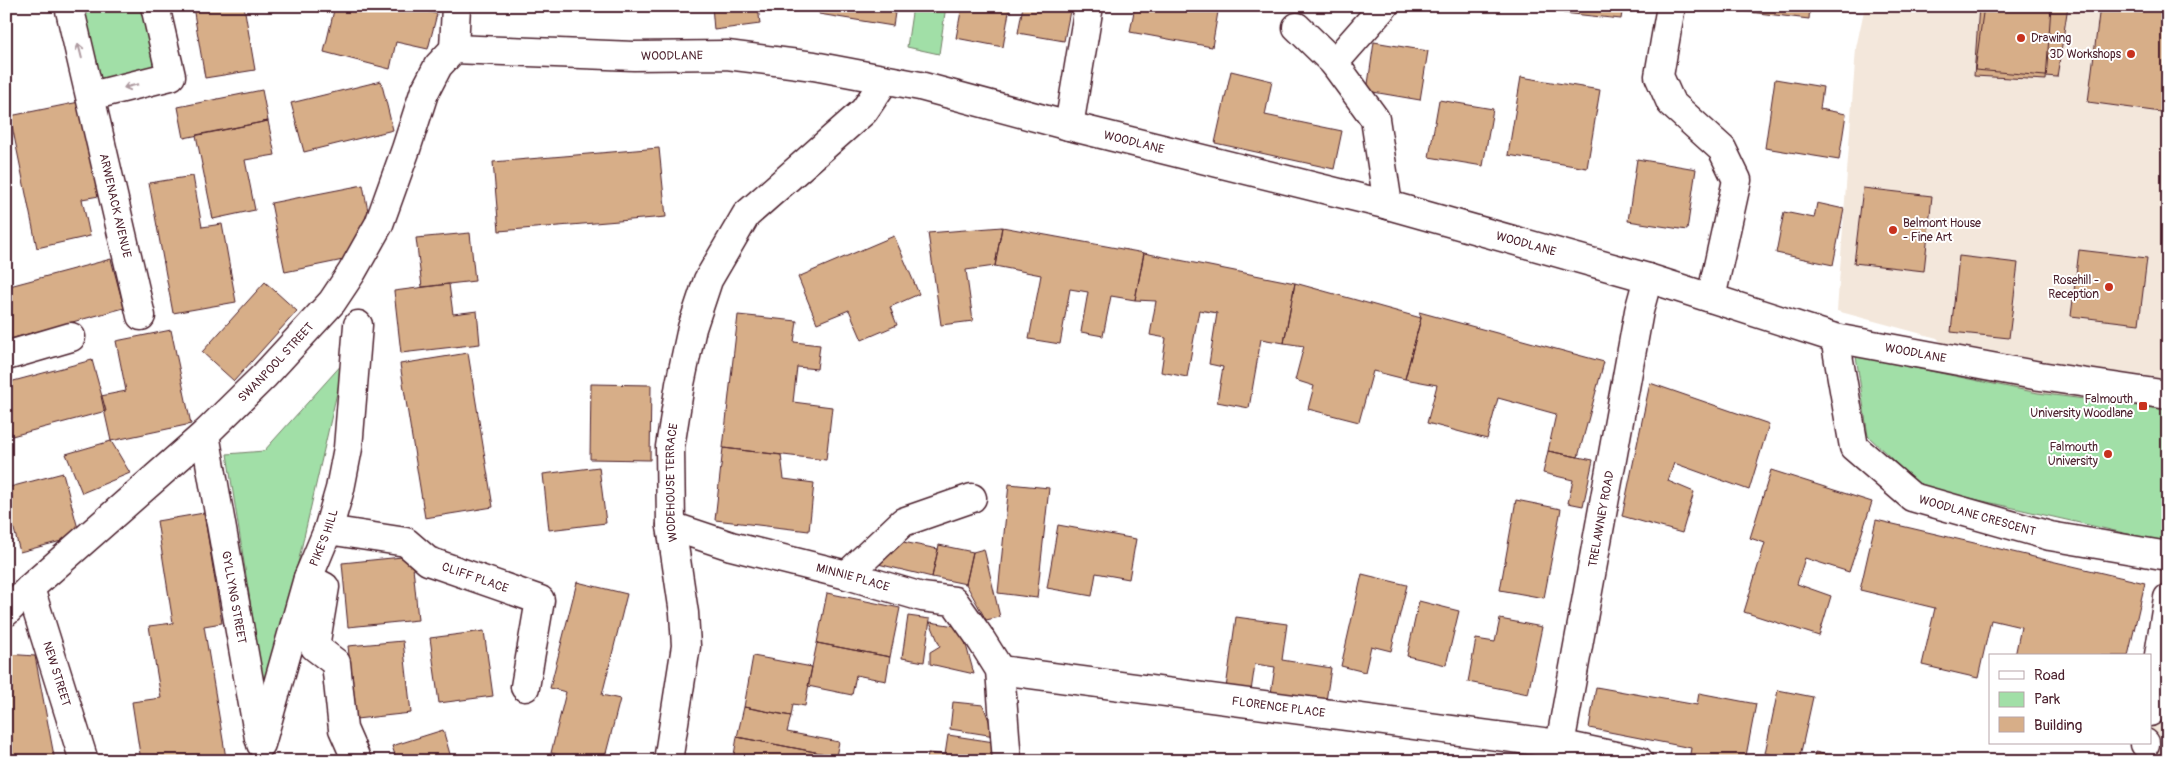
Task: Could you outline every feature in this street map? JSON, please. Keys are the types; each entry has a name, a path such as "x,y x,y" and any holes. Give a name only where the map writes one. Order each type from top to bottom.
{"street":[{"name":"ARWENACK AVENUE","path":"69,6 142,316"},
{"path":"91,96 171,76 154,6"},
{"path":"454,48 456,6"},
{"path":"1069,126 1090,6"},
{"path":"1334,63 1384,6"},
{"path":"1671,6 1659,76 1671,103 1722,149 1737,180 1711,298"},
{"path":"1297,27 1334,63 1375,119 1388,205"},
{"name":"WOODLANE","path":"454,48 634,56 727,55 814,66 920,86 1069,126 1388,205 1648,278 1835,338 2040,376 2168,395"},
{"name":"SWANPOOL STREET","path":"6,612 30,588 205,434 264,376 326,308 352,272 379,224 424,93 438,66 454,48"},
{"name":"WODEHOUSE TERRACE","path":"668,761 686,646 684,613 671,526 670,447 680,384 692,328 708,280 746,215 864,111 886,80"},
{"name":"TRELAWNEY ROAD","path":"1557,752 1638,311 1648,278"},
{"name":"PIKE'S HILL","path":"262,753 308,578 328,530 340,490 348,448 358,325"},
{"path":"6,356 71,337"},
{"name":"WOODLANE CRESCENT","path":"1835,338 1854,447 1912,497 2050,536 2168,556"},
{"name":"GYLLYNG STREET","path":"205,434 262,753"},
{"path":"847,575 903,522 972,498"},
{"name":"MINNIE PLACE","path":"671,526 731,546 847,575 922,597 954,601 1000,670"},
{"name":"CLIFF PLACE","path":"328,530 406,542 428,561 540,600 525,687"},
{"path":"308,578 325,588 315,647 336,663 343,729 356,761"},
{"name":"NEW STREET","path":"30,588 84,761"},
{"path":"2152,699 2168,598"},
{"path":"1000,670 1007,761"},
{"name":"FLORENCE PLACE","path":"1000,670 1557,752 1639,761"}],"shaded area":[{"name":"Falmouth University","path":"1865,6 2168,6 2168,760 2147,761 2148,744 2152,744 2152,685 2160,570 1937,338 1837,311 1856,48"}],"green space":[{"path":"75,6 148,6 164,73 95,90"},
{"path":"913,6 946,6 939,54 907,47"},
{"path":"1856,356 2038,393 2168,410 2168,543 1921,487 1868,436"},
{"path":"344,362 266,703 227,454 264,451"}],"building":[{"path":"244,6 255,70 205,78 193,7"},
{"path":"335,6 407,6 437,14 428,49 396,42 390,69 324,52"},
{"path":"712,6 758,6 760,24 714,30"},
{"path":"820,6 896,6 893,26 819,14"},
{"path":"962,6 1010,6 1003,47 956,38"},
{"path":"1023,6 1071,6 1064,41 1018,33"},
{"path":"1135,6 1219,6 1212,47 1130,32"},
{"path":"1564,6 1623,6 1621,19 1563,13"},
{"path":"1725,6 1810,6 1809,19 1724,9"},
{"name":"Drawing","path":"1979,6 2051,6 2046,80 1974,76"},
{"name":"Drawing","path":"1984,6 2068,6 2057,77 1975,70"},
{"name":"3D Workshops","path":"2100,6 2168,6 2168,113 2088,102"},
{"path":"1374,42 1428,51 1420,100 1367,91"},
{"path":"1231,71 1272,81 1265,115 1342,131 1334,169 1215,143"},
{"path":"1521,77 1600,90 1587,168 1508,155"},
{"path":"1775,79 1823,87 1820,109 1846,114 1839,160 1765,148"},
{"path":"381,81 393,130 304,152 291,103"},
{"path":"262,90 268,121 184,138 178,107"},
{"path":"1439,100 1493,109 1483,166 1429,157"},
{"path":"79,102 99,196 82,199 90,236 37,248 10,116"},
{"path":"268,121 275,155 245,160 255,210 213,219 196,135"},
{"path":"659,148 666,217 499,231 493,162"},
{"path":"1637,159 1696,169 1687,230 1628,221"},
{"path":"193,176 202,227 222,224 236,302 173,313 149,183"},
{"path":"363,185 371,227 348,259 285,272 271,203"},
{"name":"Belmont House - Fine Art","path":"1863,188 1932,196 1924,271 1854,263"},
{"path":"1817,203 1844,209 1833,265 1776,253 1784,212 1814,218"},
{"path":"1002,227 1144,253 1135,300 1111,296 1103,336 1081,332 1088,292 1070,289 1060,344 1029,339 1041,275 995,266"},
{"path":"1002,227 995,266 966,270 973,321 941,325 928,233"},
{"path":"470,233 475,281 422,287 416,238"},
{"path":"894,236 919,294 890,307 897,325 862,340 849,310 817,323 798,277"},
{"name":"Rosehill - Reception","path":"2079,250 2147,258 2139,324 2071,316"},
{"path":"1144,253 1295,283 1284,343 1261,339 1249,408 1217,402 1223,367 1209,364 1217,313 1199,310 1187,377 1161,372 1166,338 1150,335 1156,301 1135,300"},
{"path":"1959,256 2018,263 2009,338 1951,332"},
{"path":"111,259 124,308 6,340 6,287"},
{"path":"265,282 297,311 234,381 202,352"},
{"path":"1295,283 1421,318 1405,379 1373,371 1359,422 1308,409 1314,386 1295,380 1304,346 1284,343"},
{"path":"449,284 453,314 477,311 480,344 401,353 394,291"},
{"path":"1419,312 1604,362 1578,457 1548,451 1556,414 1498,398 1487,439 1427,423 1437,385 1405,379 1421,318"},
{"path":"738,315 797,321 794,342 820,345 817,369 797,367 793,402 832,407 826,460 723,448"},
{"path":"171,330 191,424 111,441 101,396 126,391 116,341"},
{"path":"468,353 493,507 425,518 400,364"},
{"path":"92,360 106,411 12,436 6,417 6,383"},
{"path":"1650,383 1769,424 1749,490 1674,463 1668,481 1694,492 1682,533 1622,516"},
{"path":"591,384 651,385 650,460 590,459"},
{"path":"111,441 130,473 82,493 66,454"},
{"path":"723,448 781,455 784,479 814,483 809,531 715,520"},
{"path":"1548,451 1593,460 1583,506 1568,503 1573,480 1543,473"},
{"path":"599,467 606,523 549,530 543,474"},
{"path":"1771,470 1872,502 1849,572 1805,558 1797,584 1831,596 1819,636 1744,612 1765,543 1750,538"},
{"path":"63,473 80,536 20,552 6,499 6,488"},
{"path":"1009,484 1049,488 1037,598 998,593"},
{"path":"1516,500 1561,509 1544,598 1500,590"},
{"path":"204,513 222,623 204,626 226,758 239,755 240,761 141,761 132,702 161,698 149,626 173,623 157,521"},
{"path":"1876,520 2145,583 2128,654 2015,654 2021,627 1991,620 1978,678 1922,665 1935,608 1860,590"},
{"path":"1058,525 1136,539 1129,579 1096,573 1092,596 1047,588"},
{"path":"898,541 938,549 932,577 878,564"},
{"path":"939,545 973,552 966,584 932,577"},
{"path":"984,549 1000,617 986,620 966,584 973,552"},
{"path":"412,556 418,620 348,627 342,563"},
{"path":"1362,574 1407,585 1391,651 1371,646 1365,672 1341,666"},
{"path":"577,582 627,594 602,695 620,699 604,761 583,761 551,753 566,692 550,688"},
{"path":"827,593 900,608 890,657 817,643"},
{"path":"1419,601 1459,611 1446,665 1407,656"},
{"path":"908,616 930,619 924,662 902,658"},
{"path":"1236,617 1287,624 1282,660 1331,668 1326,701 1271,693 1275,667 1255,664 1251,691 1226,688"},
{"path":"1500,619 1542,627 1528,694 1468,682 1476,639 1495,642"},
{"path":"930,622 961,627 974,674 930,664 930,652 940,646"},
{"path":"484,631 493,696 439,703 430,638"},
{"path":"403,641 411,713 356,719 348,646"},
{"path":"817,643 890,657 886,681 856,675 852,695 808,686"},
{"path":"6,654 35,656 55,761 6,761"},
{"path":"753,656 812,667 805,706 793,704 791,716 744,707"},
{"path":"1596,687 1697,705 1699,693 1756,704 1745,761 1689,760 1691,748 1589,728"},
{"path":"1778,690 1813,697 1799,761 1765,753"},
{"path":"953,702 983,705 995,736 950,729"},
{"path":"2168,703 2168,734 2163,734"},
{"path":"744,707 791,716 787,732 839,742 836,756 737,737"},
{"path":"443,730 452,761 397,761 392,746"},
{"path":"948,735 994,742 993,761 927,761 928,753 945,755"},
{"path":"737,737 847,758 846,761 733,761"},
{"path":"1815,752 1854,761 1813,761"}],"place":[{"name":"Drawing","path":"2021,38"},
{"name":"3D Workshops","path":"2131,54"},
{"name":"Belmont House - Fine Art","path":"1893,230"},
{"name":"Rosehill - Reception","path":"2109,287"},
{"name":"Falmouth University Woodlane","path":"2143,406"},
{"name":"Falmouth University","path":"2108,454"}]}
